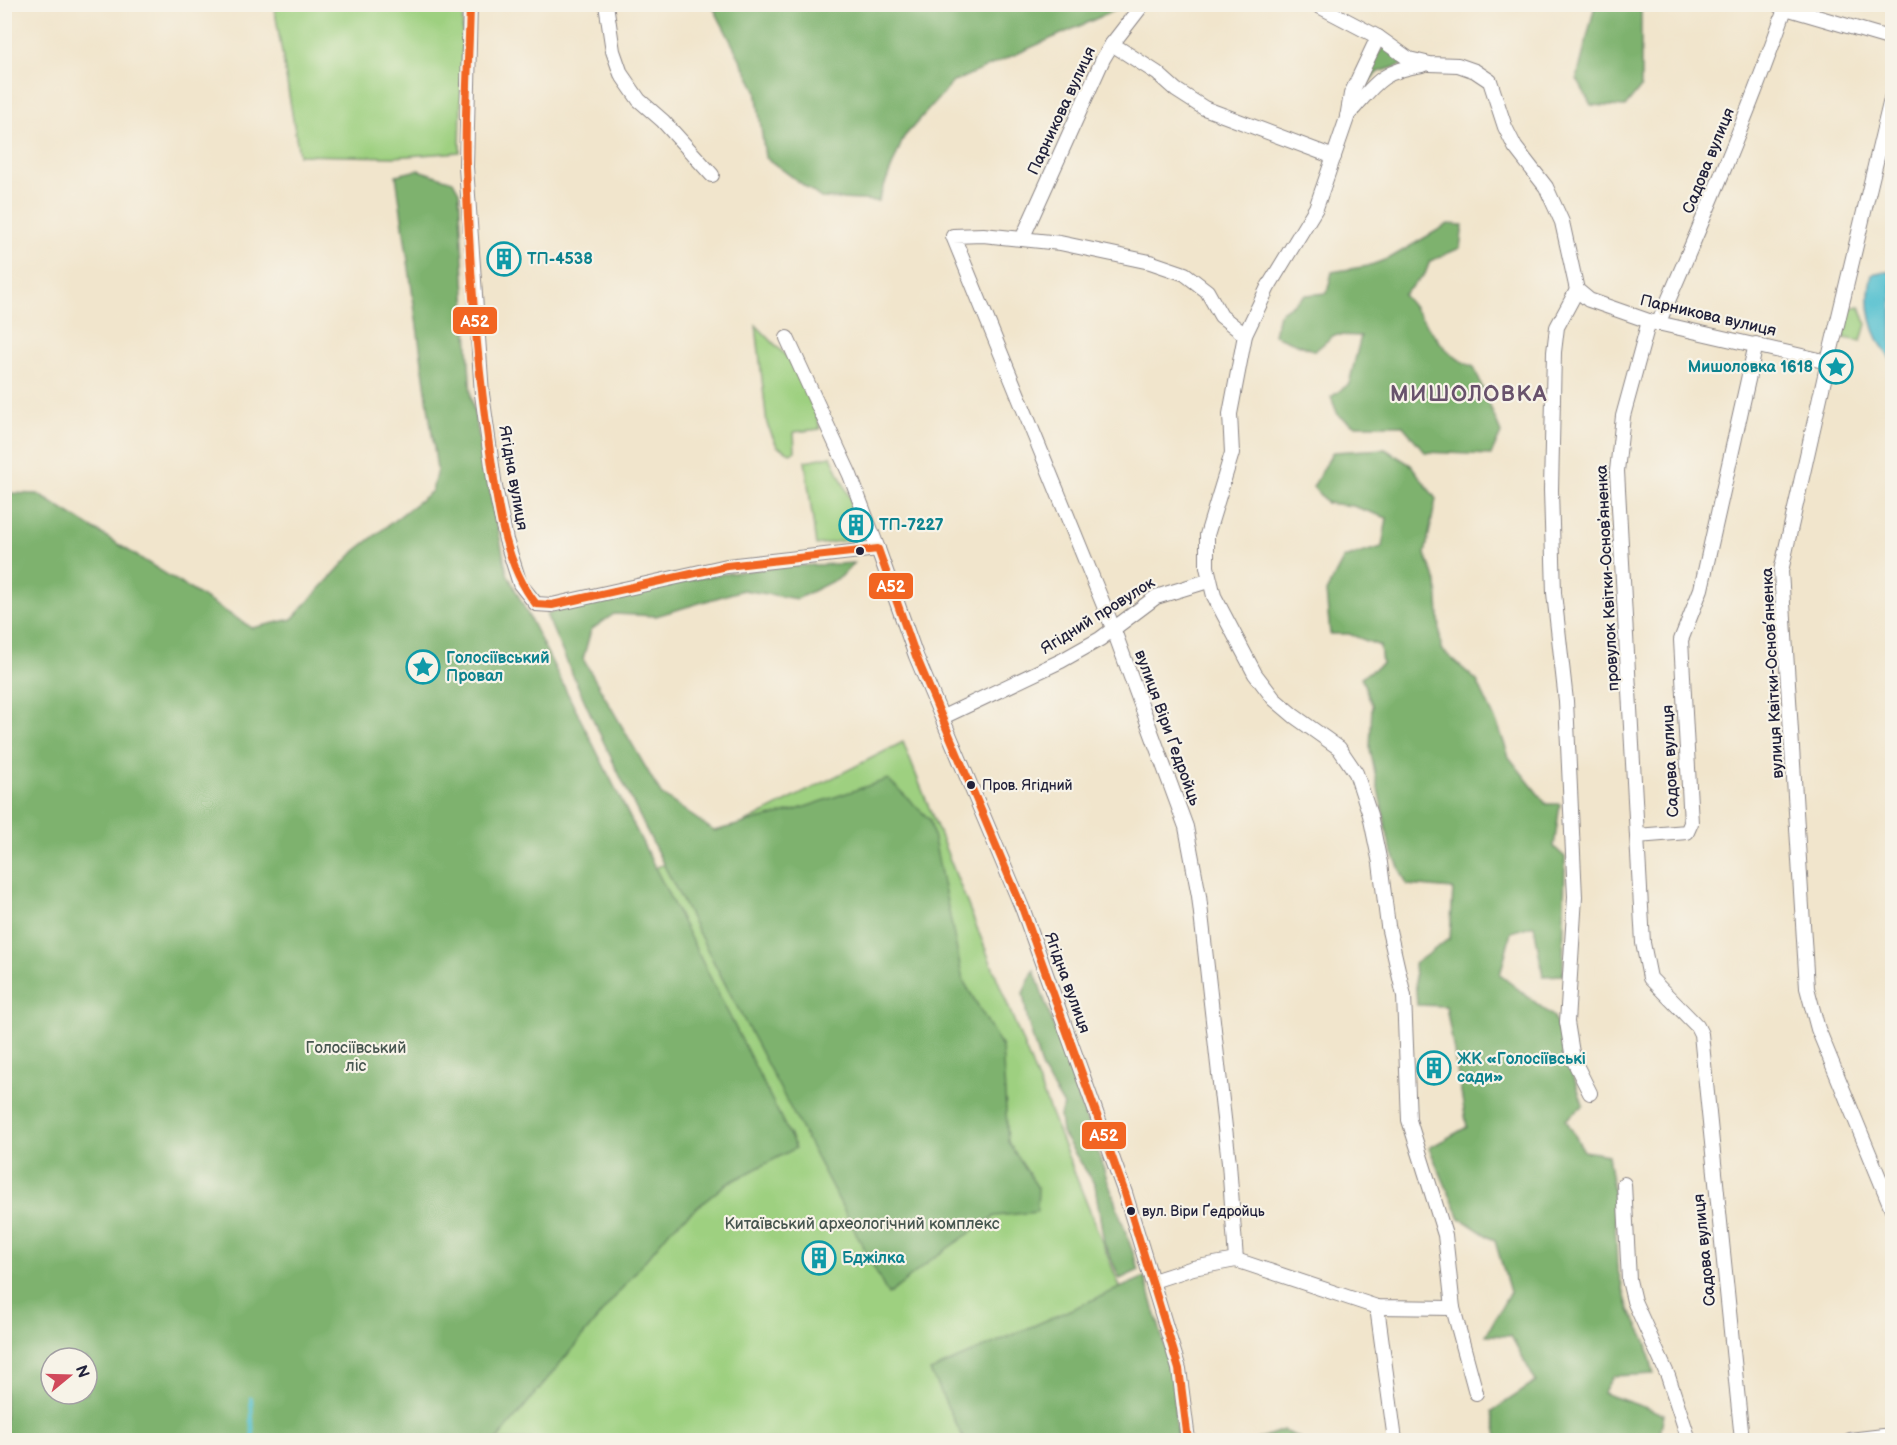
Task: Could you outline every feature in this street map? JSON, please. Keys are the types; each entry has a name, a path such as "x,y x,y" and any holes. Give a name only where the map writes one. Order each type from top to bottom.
{"street":[{"name":"Ягідна вулиця","path":"470,4 466,167 482,394 495,487 506,540 520,584 537,603 552,605 727,566 878,549"},
{"path":"606,4 613,51 621,74 639,100 663,121 712,175"},
{"name":"Парникова вулиця","path":"1022,238 1112,44 1143,4"},
{"path":"1315,4 1378,37 1409,59 1430,64"},
{"path":"1781,7 1893,39"},
{"name":"Садова вулиця","path":"1654,322 1716,192 1760,83 1781,7"},
{"path":"1378,37 1350,94 1347,117 1316,208 1268,287 1245,335 1230,414 1232,453 1215,500 1207,535 1208,581 1241,652 1255,674 1274,699 1339,748 1356,773 1370,815 1380,863 1388,926 1402,986 1409,1120 1445,1235 1453,1308 1476,1393"},
{"path":"1112,44 1204,108 1334,157"},
{"path":"1347,117 1382,77 1406,67 1430,64 1458,65 1475,70 1490,81 1505,127 1515,147 1546,188 1562,222 1577,290 1557,327 1554,352 1551,490 1554,593 1566,701 1575,897 1568,1022 1573,1059 1590,1093"},
{"name":"вулиця Квітки-Основ’яненка","path":"1893,95 1828,362 1781,571 1808,988 1818,1029 1893,1209"},
{"name":"вулиця Віри Ґедройць","path":"1022,238 983,235 953,237 1113,628 1186,827 1195,865 1229,1162 1236,1260"},
{"path":"1022,238 1114,254 1185,274 1208,291 1221,316 1245,335"},
{"name":"Парникова вулиця","path":"1577,290 1589,300 1654,322 1828,362"},
{"name":"провулок Квітки-Основʼяненка","path":"1637,836 1617,471 1623,416 1654,322"},
{"name":"Ягідна вулиця","path":"787,338 842,457 916,656 1048,976 1125,1193 1153,1281 1179,1370 1188,1440"},
{"name":"Садова вулиця","path":"1742,1440 1701,1034 1697,1026 1650,978 1642,943 1637,836 1686,832 1691,823 1681,640 1701,589 1756,344"},
{"name":"Ягідний провулок","path":"943,717 1061,661 1156,597 1208,581"},
{"path":"1624,1184 1629,1280 1634,1301 1668,1376 1689,1440"},
{"path":"1153,1281 1193,1268 1236,1260 1377,1306 1453,1308"},
{"path":"1377,1306 1395,1440"},
{"path":"1850,1440 1893,1435"}],"green space":[{"path":"274,5 463,5 460,152 394,157 299,155"},
{"path":"712,5 1127,5 953,82 904,137 878,201 821,198 765,157 756,90"},
{"path":"1595,5 1641,5 1641,87 1625,107 1591,105 1577,79"},
{"path":"1386,47 1412,62 1379,72 1352,98 1369,61"},
{"name":"Голосіївський ліс","path":"418,170 453,181 459,192 471,397 507,573 796,1148 725,1185 672,1228 497,1440 5,1440 5,493 38,494 252,628 292,619 355,551 432,491 437,470 396,175"},
{"path":"1448,224 1463,225 1460,248 1430,261 1425,274 1403,295 1442,345 1462,361 1474,367 1501,433 1491,455 1425,452 1402,425 1354,425 1338,415 1331,397 1349,384 1361,336 1334,335 1315,351 1274,335 1279,314 1306,295 1327,293 1332,272 1368,266 1390,258"},
{"path":"1860,306 1866,324 1861,341 1843,338 1851,308"},
{"path":"756,325 790,360 816,411 820,429 794,432 795,451 790,453 777,446 767,424"},
{"path":"1385,449 1411,465 1436,499 1425,554 1437,583 1441,649 1477,681 1499,728 1509,757 1546,804 1560,804 1554,847 1565,857 1563,975 1543,976 1534,925 1511,932 1500,975 1554,1017 1583,1105 1566,1120 1584,1151 1608,1155 1614,1194 1617,1267 1628,1307 1646,1341 1654,1374 1613,1376 1603,1393 1664,1414 1660,1433 1652,1440 1499,1440 1492,1411 1536,1382 1511,1336 1486,1335 1510,1292 1495,1241 1460,1218 1429,1148 1467,1127 1446,1006 1417,1005 1414,964 1450,938 1453,889 1407,885 1390,847 1370,749 1372,705 1361,677 1382,664 1380,646 1349,634 1330,634 1326,592 1344,558 1382,547 1387,518 1353,506 1327,503 1313,487 1333,452"},
{"path":"831,456 867,537 816,545 805,461"},
{"path":"854,563 841,577 797,599 743,590 656,616 614,614 591,630 583,659 661,794 714,831 796,810 888,779 930,820 963,980 1002,1047 1008,1142 1038,1188 1037,1212 995,1216 932,1259 888,1295 667,872 584,701 546,614 576,604 708,576 777,567"},
{"name":"Китаївський археологічний комплекс","path":"903,742 1177,1430 1178,1440 479,1440 634,879"},
{"path":"1034,970 1139,1270 1120,1279 1104,1243 1095,1185 1062,1133 1060,1115 1064,1106 1042,1070 1028,1022 1023,993"},
{"path":"1145,1277 1173,1375 1177,1440 964,1440 930,1371"},
{"path":"1283,1430 1303,1440 1256,1440"}],"water":[{"path":"1892,272 1892,361 1879,341 1871,320 1869,298 1872,274"}],"waterway":[{"path":"251,1398 253,1440"}],"transit line":[{"name":"А52","path":"470,4 466,148 474,307 484,411 498,507 515,568 536,604 552,605 727,566 878,549 916,656 1023,910 1125,1193 1179,1369 1188,1440"}],"place":[{"name":"ТП-4538","path":"504,259"},
{"name":"Мишоловка 1618","path":"1836,367"},
{"name":"ТП-7227","path":"856,525"},
{"name":"Голосіївський Провал","path":"423,667"},
{"name":"Пров. Ягідний","path":"971,785"},
{"name":"ЖК «Голосіївські сади»","path":"1434,1068"},
{"name":"вул. Віри Ґедройць","path":"1131,1211"},
{"name":"Бджілка","path":"819,1258"}],"district":[{"name":"МИШОЛОВКА","path":"1469,394"}]}
